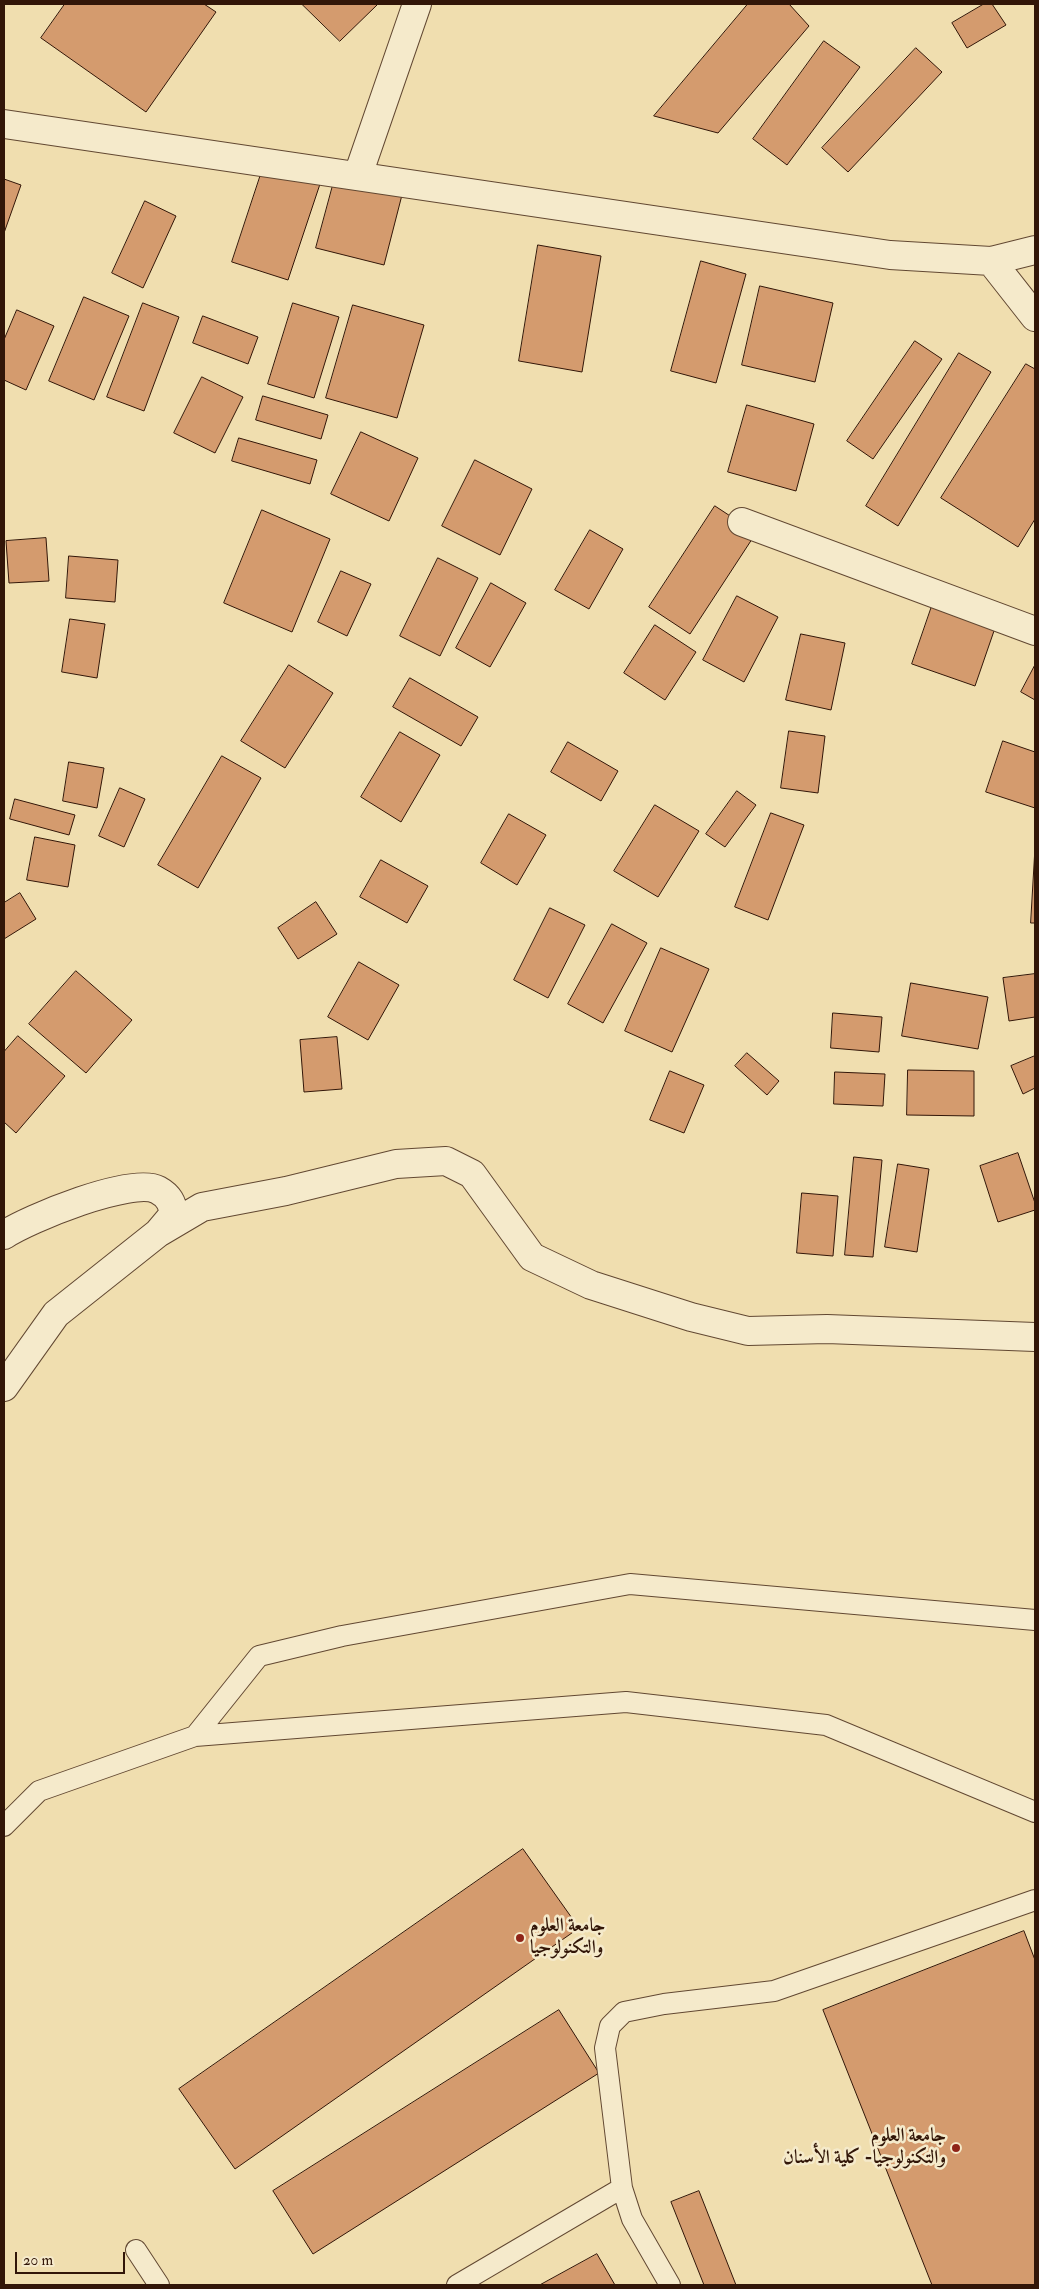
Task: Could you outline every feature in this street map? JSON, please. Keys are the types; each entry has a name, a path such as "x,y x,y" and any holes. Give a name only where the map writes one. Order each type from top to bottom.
{"street":[{"path":"358,175 417,4"},
{"path":"4,124 890,255 990,261 1035,250"},
{"path":"990,261 1035,318"},
{"path":"742,522 1035,631"},
{"path":"4,1386 56,1314 158,1233 202,1207 286,1191 396,1164 446,1161 472,1174 532,1257 591,1285 691,1317 748,1331 827,1329 1035,1337"},
{"path":"4,1236 19,1225 113,1190 138,1188 157,1189 172,1201 174,1214 158,1233"}],"lane":[{"path":"195,1736 259,1656 342,1636 630,1584 1035,1620"},
{"path":"4,1826 39,1791 195,1736 626,1702 826,1725 1035,1812"},
{"path":"670,2285 632,2219 622,2188 605,2048 610,2026 624,2012 664,2004 774,1992 1035,1900"},
{"path":"457,2285 622,2188"},
{"path":"136,2250 159,2285"}],"building":[{"path":"65,4 204,4 216,12 146,112 41,38"},
{"path":"302,4 376,4 377,5 340,41"},
{"path":"748,4 789,4 809,26 718,133 654,116"},
{"path":"984,4 992,4 1006,25 967,48 952,23"},
{"path":"824,41 860,67 787,165 753,139"},
{"path":"916,48 942,72 848,172 822,148"},
{"path":"264,165 320,184 288,280 232,262"},
{"path":"336,174 403,191 384,265 316,248"},
{"path":"4,179 21,185 4,233"},
{"path":"145,201 176,216 143,288 112,273"},
{"path":"538,245 601,256 582,372 519,361"},
{"path":"701,261 746,274 716,383 671,371"},
{"path":"760,286 833,303 815,382 742,365"},
{"path":"84,297 129,316 94,400 49,381"},
{"path":"143,303 179,317 144,411 107,397"},
{"path":"293,303 339,317 314,398 268,384"},
{"path":"353,305 424,325 397,418 326,398"},
{"path":"17,310 54,326 26,390 4,380 4,340"},
{"path":"203,316 258,337 248,364 193,343"},
{"path":"915,341 942,359 873,459 847,441"},
{"path":"959,353 991,372 898,526 866,506"},
{"path":"1026,364 1035,369 1035,519 1018,547 941,498"},
{"path":"202,377 243,397 215,453 174,433"},
{"path":"263,396 328,415 321,439 256,420"},
{"path":"747,405 814,424 796,491 728,472"},
{"path":"361,432 418,458 389,521 331,494"},
{"path":"239,438 317,460 310,484 232,461"},
{"path":"475,460 532,489 500,555 442,526"},
{"path":"715,506 756,533 690,634 649,607"},
{"path":"262,510 330,539 292,632 224,603"},
{"path":"590,530 623,549 589,609 555,590"},
{"path":"46,538 49,581 9,583 6,541"},
{"path":"69,556 118,560 115,602 66,598"},
{"path":"438,558 478,578 440,656 400,636"},
{"path":"341,571 371,584 347,636 318,622"},
{"path":"491,583 526,603 490,667 456,648"},
{"path":"737,596 778,617 744,682 703,660"},
{"path":"932,606 995,628 975,686 912,664"},
{"path":"70,619 105,624 97,678 62,672"},
{"path":"655,625 696,652 665,700 624,673"},
{"path":"801,634 845,643 831,710 786,700"},
{"path":"289,665 333,693 285,768 241,741"},
{"path":"1035,665 1035,700 1021,692"},
{"path":"410,678 478,717 461,746 393,707"},
{"path":"789,731 825,736 818,793 781,788"},
{"path":"400,732 440,755 401,822 361,797"},
{"path":"1003,741 1035,752 1035,808 986,792"},
{"path":"568,742 618,771 601,801 551,772"},
{"path":"222,756 261,778 198,888 158,865"},
{"path":"69,762 104,768 97,808 63,801"},
{"path":"120,788 145,799 124,847 99,836"},
{"path":"737,791 756,805 725,847 706,834"},
{"path":"15,799 75,815 69,835 10,819"},
{"path":"655,805 699,831 658,897 614,871"},
{"path":"771,813 804,825 768,920 735,907"},
{"path":"509,814 546,835 517,885 481,863"},
{"path":"35,837 75,845 68,887 27,880"},
{"path":"1035,848 1035,923 1031,923"},
{"path":"381,860 428,886 407,923 360,897"},
{"path":"20,893 36,919 4,939 4,903"},
{"path":"316,902 337,934 298,959 278,928"},
{"path":"550,908 585,925 548,998 514,980"},
{"path":"612,924 647,943 603,1023 568,1004"},
{"path":"661,948 709,969 672,1052 625,1031"},
{"path":"359,962 399,985 368,1040 328,1017"},
{"path":"76,971 132,1020 86,1073 29,1024"},
{"path":"1035,974 1035,1017 1009,1021 1003,978"},
{"path":"911,983 988,997 978,1049 902,1036"},
{"path":"833,1013 882,1017 879,1052 831,1048"},
{"path":"18,1036 65,1076 16,1133 4,1122 4,1052"},
{"path":"337,1037 342,1089 304,1092 300,1040"},
{"path":"747,1053 779,1081 767,1095 735,1066"},
{"path":"1035,1056 1035,1088 1023,1094 1011,1066"},
{"path":"908,1070 974,1071 974,1116 907,1115"},
{"path":"670,1071 704,1085 684,1133 650,1120"},
{"path":"835,1072 885,1074 883,1106 834,1104"},
{"path":"1018,1153 1035,1203 1035,1210 998,1222 980,1166"},
{"path":"854,1157 882,1160 873,1257 845,1255"},
{"path":"898,1164 929,1169 917,1252 885,1247"},
{"path":"802,1193 838,1196 833,1256 797,1253"},
{"path":"523,1849 579,1928 235,2169 179,2089"},
{"name":"جامعة العلوم والتكنولوجيا- كلية الأسنان","path":"1024,1931 1035,1960 1035,2285 932,2285 823,2010"},
{"path":"559,2010 599,2073 313,2254 273,2191"},
{"path":"699,2191 736,2285 704,2285 671,2202"},
{"path":"597,2254 615,2285 540,2285"}],"place":[{"name":"جامعة العلوم والتكنولوجيا","path":"520,1938"},
{"name":"جامعة العلوم والتكنولوجيا- كلية الأسنان","path":"956,2148"}]}
